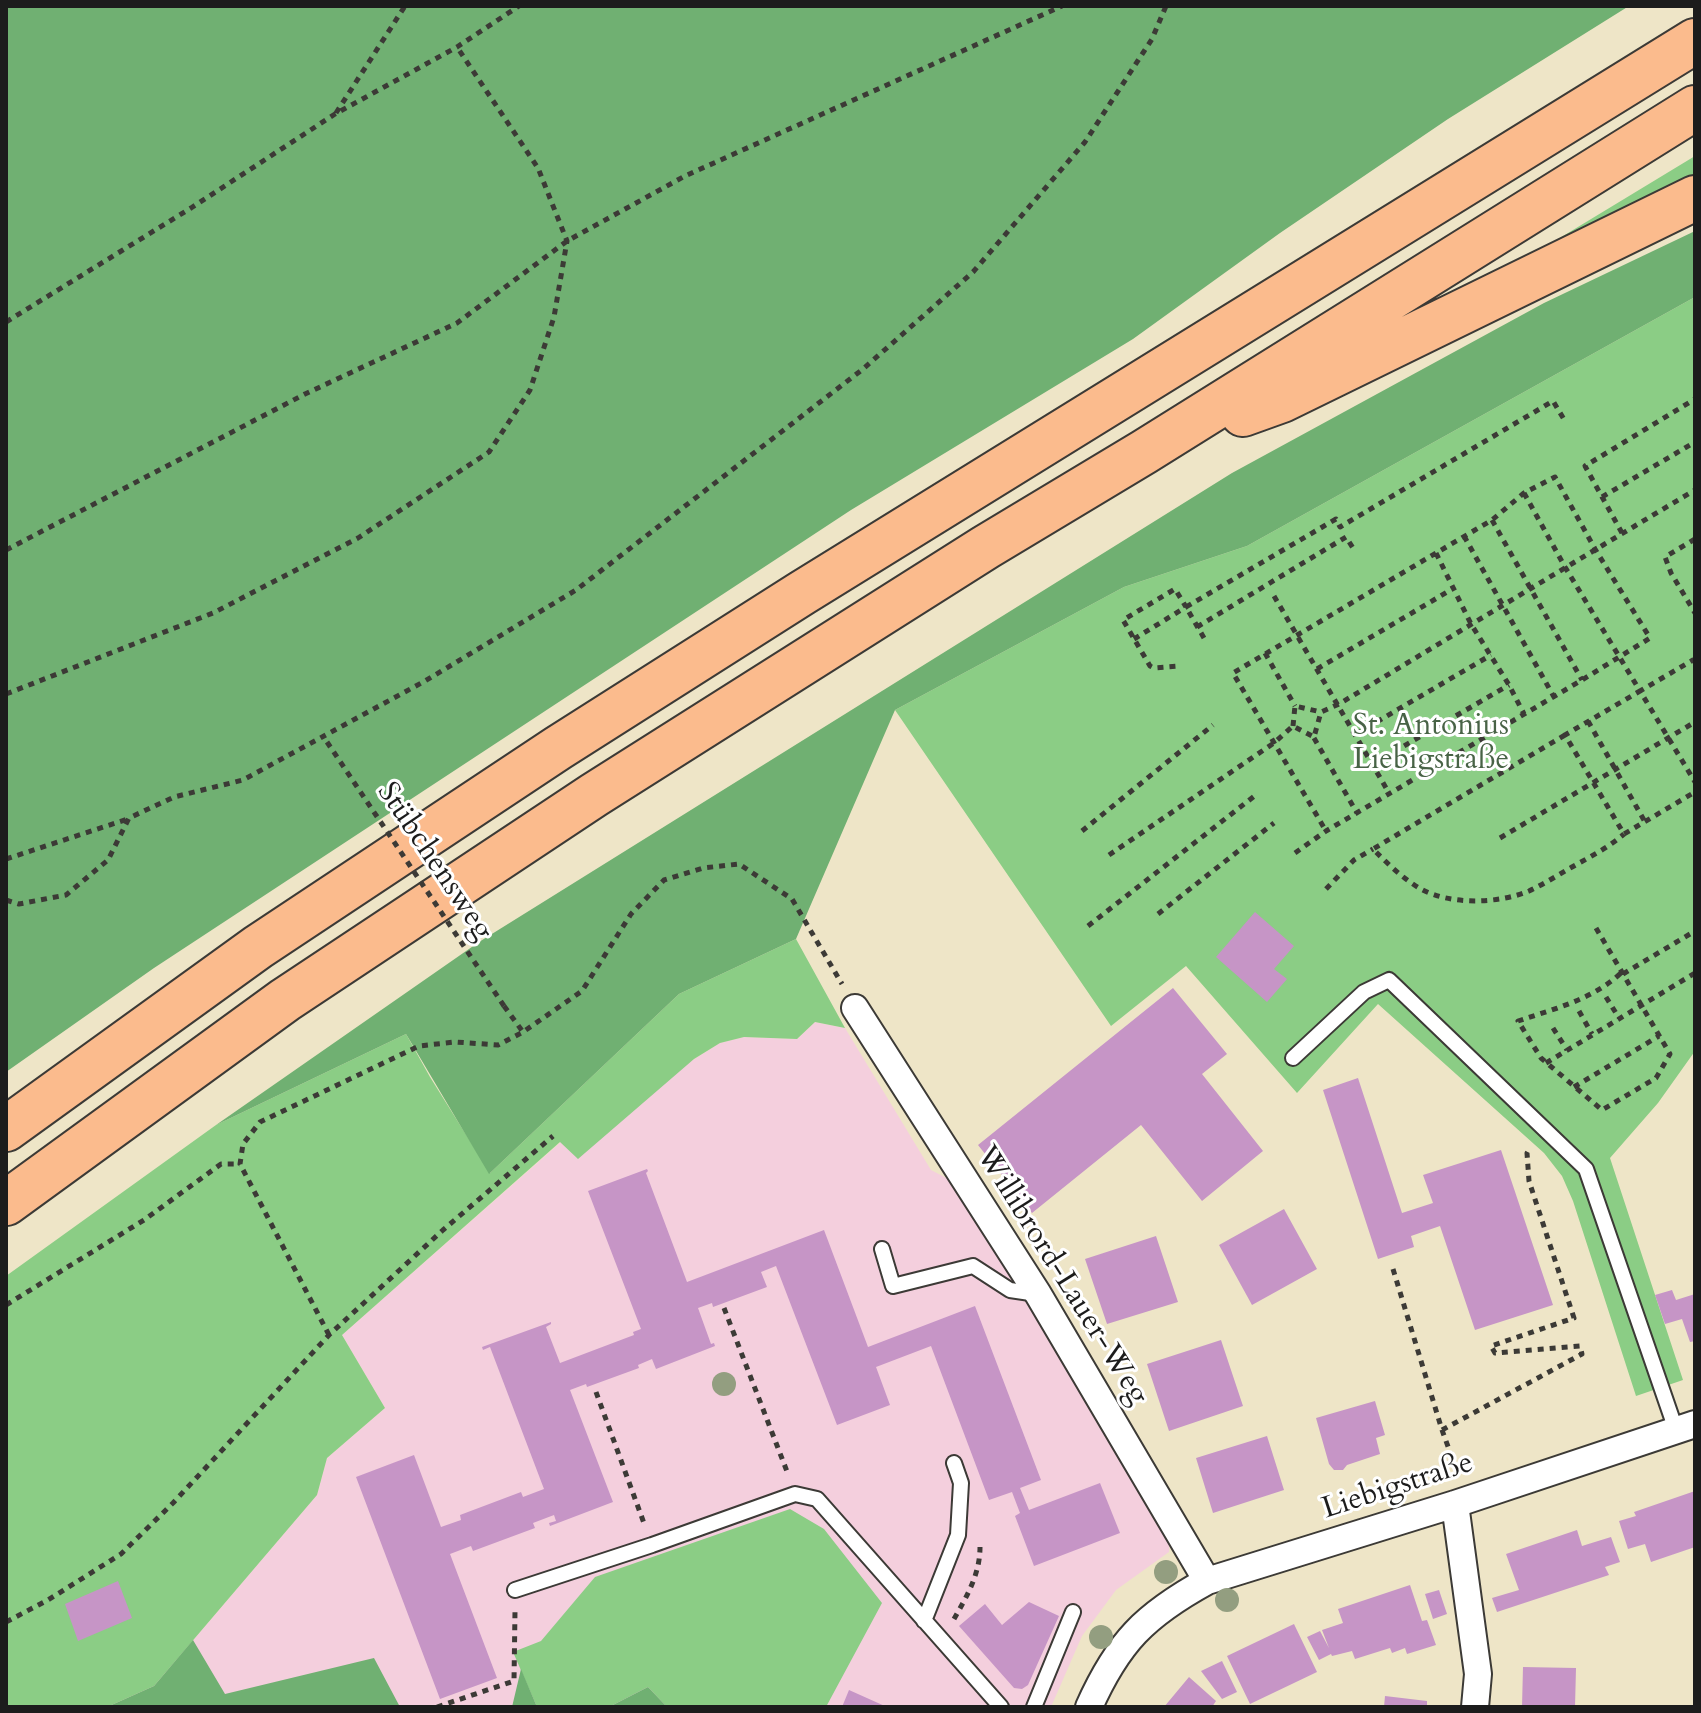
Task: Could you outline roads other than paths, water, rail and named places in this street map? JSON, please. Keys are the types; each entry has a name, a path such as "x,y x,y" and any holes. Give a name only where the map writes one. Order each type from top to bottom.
{"highway":[{"path":"6,1129 258,947 558,748 802,593 1695,41"},
{"path":"6,1203 285,1000 581,803 986,547 1144,452 1695,108"},
{"path":"1144,452 1282,400 1695,198"}],"street":[{"name":"Willibrord-Lauer-Weg","path":"855,1008 1038,1294 1207,1581"},
{"name":"Liebigstraße","path":"1089,1707 1132,1634 1175,1598 1207,1581 1461,1502 1686,1427"},
{"path":"1461,1502 1478,1674 1475,1707"}],"lane":[{"path":"1293,1058 1364,992 1389,980 1586,1169 1686,1427"},
{"path":"882,1249 893,1286 973,1266 1010,1290 1038,1294"},
{"path":"924,1621 958,1535 961,1483 954,1463"},
{"path":"515,1590 795,1494 817,1499 1001,1707"},
{"path":"1034,1707 1073,1612"}],"park label":[{"name":"St. Antonius Liebigstraße","path":"1431,744"}]}
